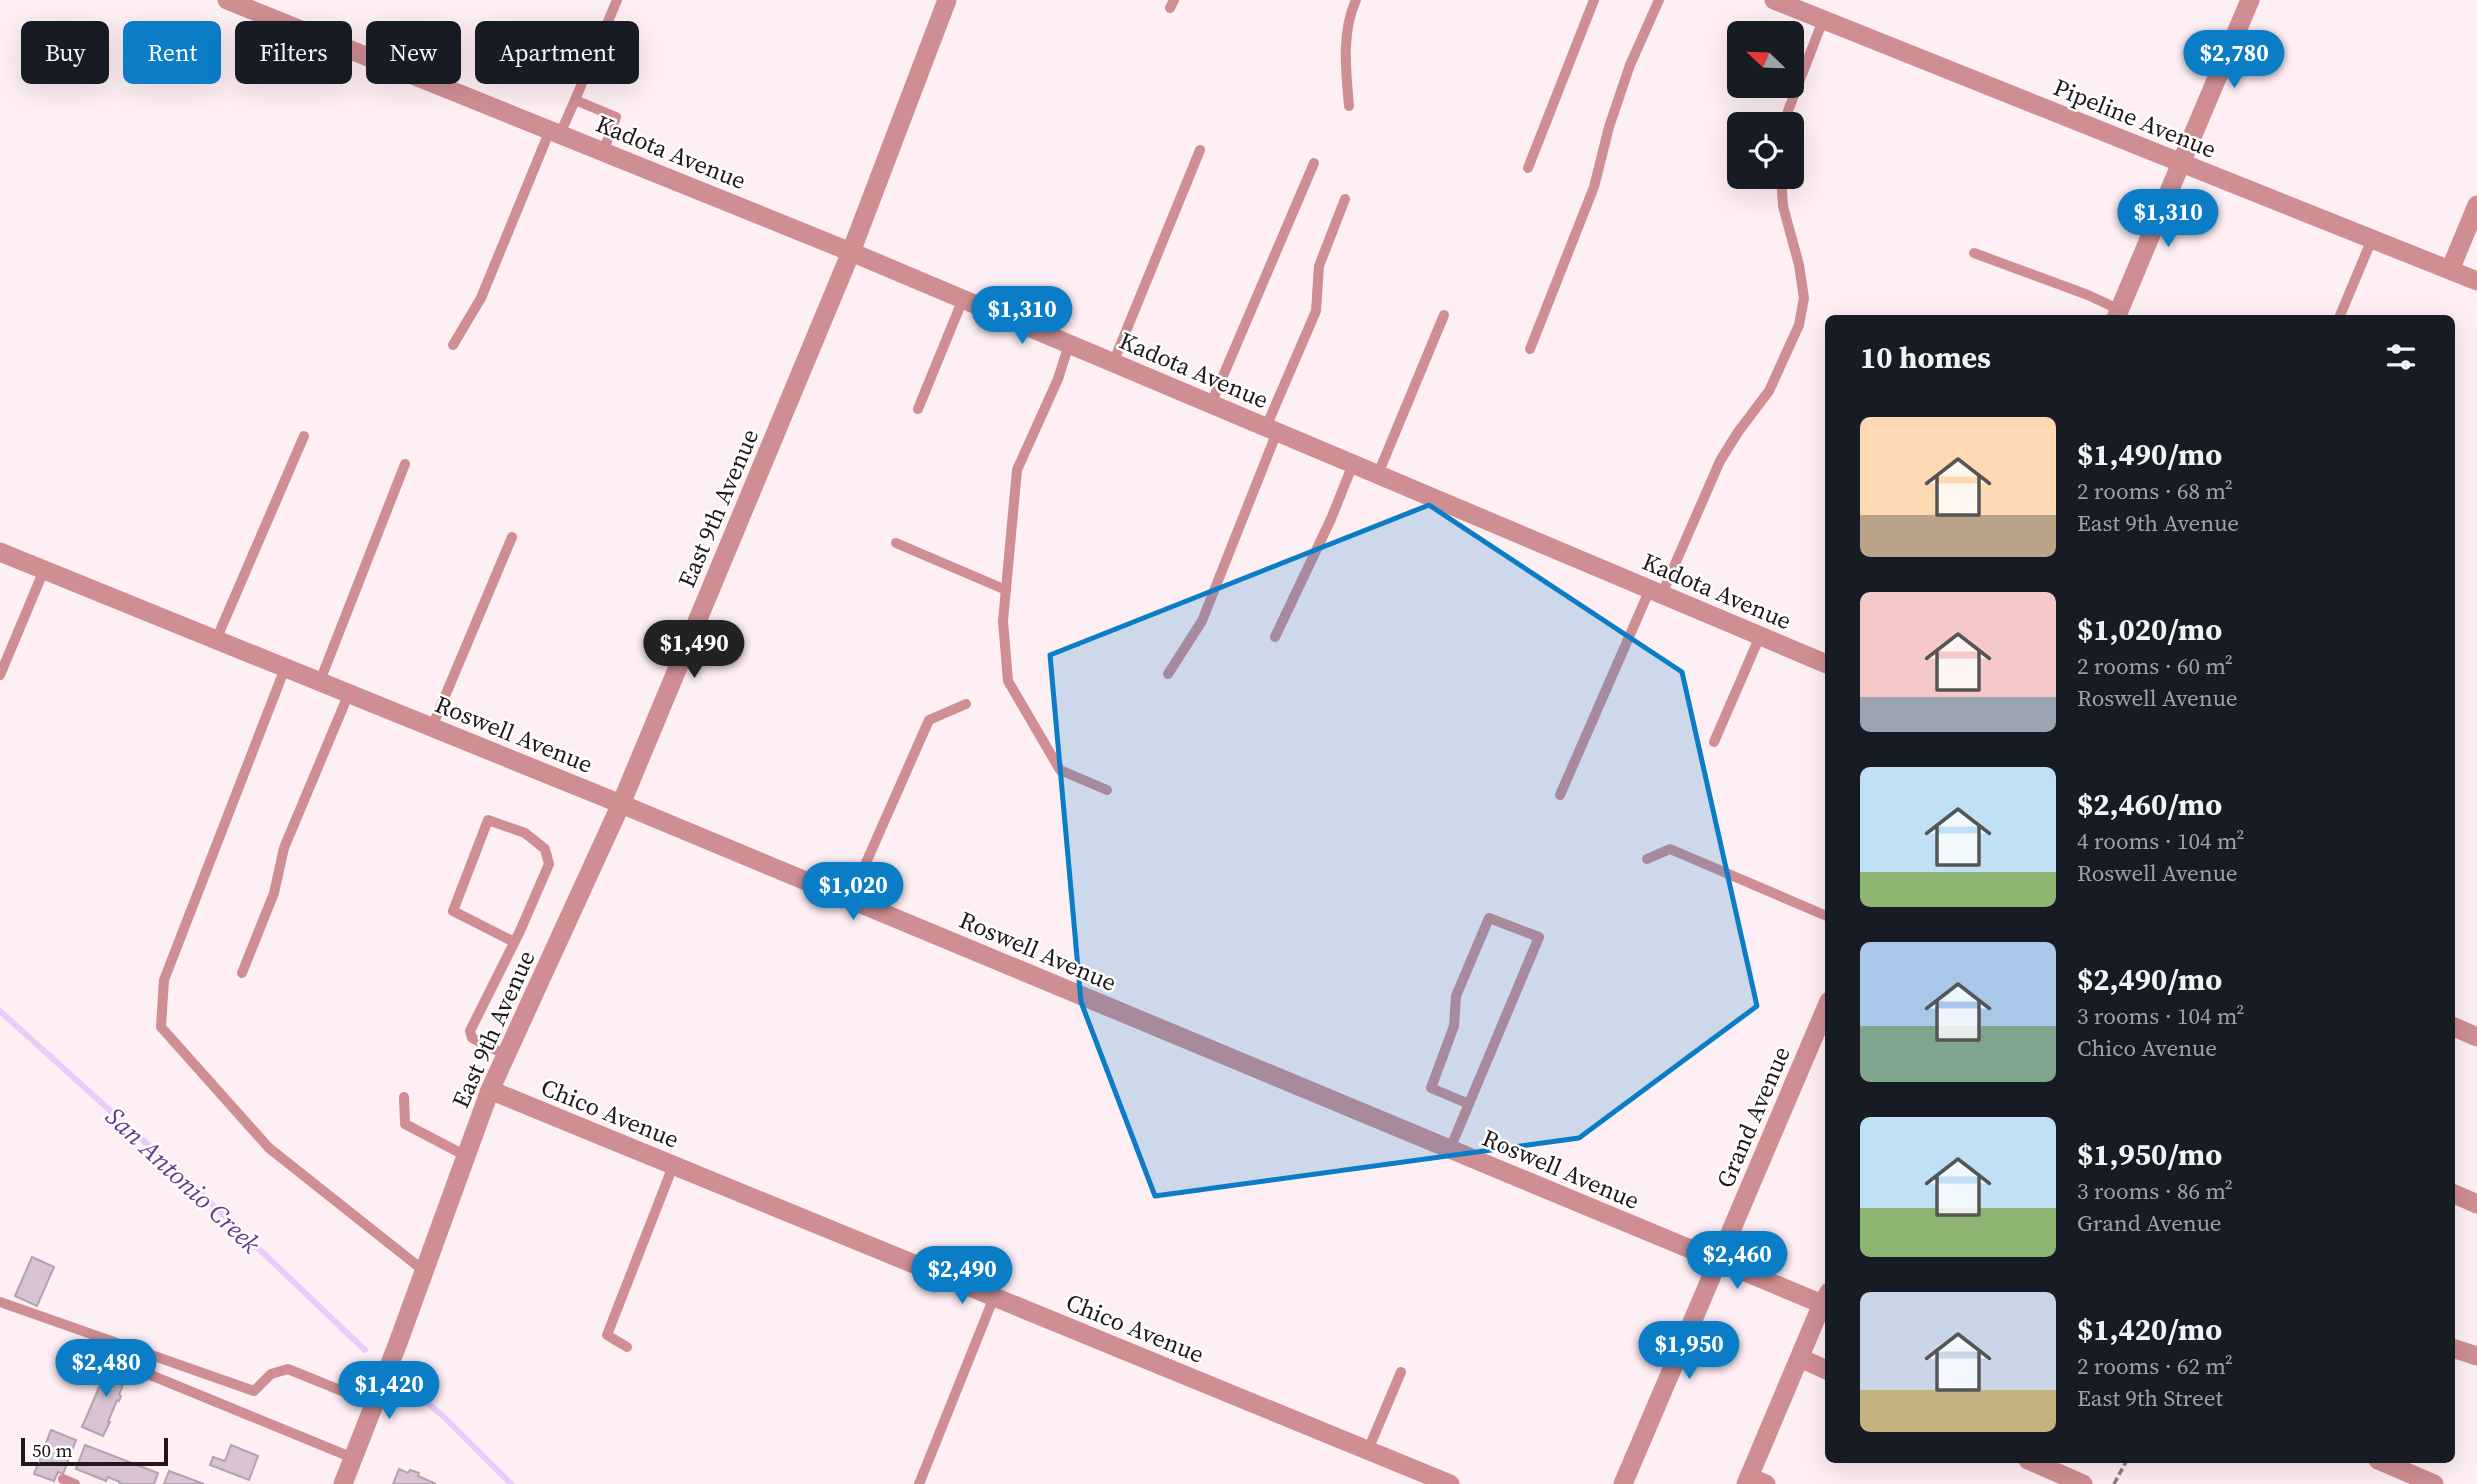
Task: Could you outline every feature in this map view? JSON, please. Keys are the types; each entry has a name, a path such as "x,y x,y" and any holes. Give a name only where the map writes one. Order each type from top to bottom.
{"street":[{"name":"East 9th Avenue","path":"342,1484 398,1343 490,1090 621,804 852,252 947,0"},
{"name":"Pipeline Avenue","path":"1774,0 2477,281"},
{"path":"2118,314 2250,0"},
{"name":"Kadota Avenue","path":"235,1 852,252 1825,663"},
{"path":"2450,270 2477,205"},
{"name":"Roswell Avenue","path":"0,552 621,804 1719,1262 1825,1298"},
{"name":"Grand Avenue","path":"1623,1484 1825,1010"},
{"path":"2455,1027 2477,1037"},
{"name":"Chico Avenue","path":"490,1090 1450,1484"},
{"path":"2455,1194 2477,1204"},
{"path":"1754,1482 1825,1298"},
{"path":"2455,1349 2477,1356"},
{"path":"1800,1358 1825,1369"},
{"path":"2035,1463 2083,1484"},
{"path":"2385,1463 2434,1484"}],"lane":[{"path":"453,345 481,298 555,132 575,100 617,0"},
{"path":"1349,106 1345,51 1356,0"},
{"path":"1528,168 1594,0"},
{"path":"1530,349 1594,187 1609,127 1630,65 1659,0"},
{"path":"1788,112 1823,20"},
{"path":"575,100 616,117 603,152"},
{"path":"1113,363 1200,150"},
{"path":"1211,404 1314,163"},
{"path":"1560,795 1720,461 1769,391 1799,325 1804,298 1783,206 1782,189"},
{"path":"1168,674 1202,621 1316,311 1319,266 1345,199"},
{"path":"2340,315 2372,239"},
{"path":"1974,253 2088,295 2118,314"},
{"path":"918,409 963,299"},
{"path":"1378,474 1444,315"},
{"path":"1069,344 1058,379 1017,470 1003,621 1008,681 1060,771 1107,790"},
{"path":"216,640 304,436"},
{"path":"320,681 405,464"},
{"path":"1275,637 1331,519 1353,464"},
{"path":"432,727 512,537"},
{"path":"896,543 1006,590"},
{"path":"0,675 44,570"},
{"path":"1714,742 1760,636"},
{"path":"285,668 164,979 161,1027 269,1148 424,1270"},
{"path":"242,973 274,893 284,848 349,694"},
{"path":"850,899 929,720 966,704"},
{"path":"506,1055 472,1038 470,1031 514,942 549,864 545,849 525,833 488,820 453,911 514,942"},
{"path":"1647,859 1670,849 1825,915"},
{"path":"1450,1149 1469,1104 1539,937 1489,918 1457,996 1454,1026 1430,1088 1469,1104"},
{"path":"404,1097 405,1124 466,1156"},
{"path":"627,1347 607,1335 674,1166"},
{"path":"919,1484 994,1297"},
{"path":"0,1302 254,1391 271,1374 288,1369 374,1404"},
{"path":"92,1351 353,1458"},
{"path":"1368,1450 1401,1372"},
{"path":"64,1479 75,1484"}],"path":[{"path":"2114,1484 2125,1463"}],"highlighted area":[{"path":"1429,505 1682,672 1757,1006 1579,1138 1155,1196 1081,1002 1050,655"}],"building":[{"path":"32,1257 54,1267 37,1306 15,1296"},
{"path":"110,1362 129,1369 119,1395 121,1396 103,1436 82,1427"},
{"path":"51,1430 76,1440 63,1474 58,1472 54,1481 34,1474"},
{"path":"85,1445 158,1473 154,1484 119,1484 120,1482 108,1477 106,1481 76,1469"},
{"path":"231,1445 258,1456 249,1480 210,1465 213,1457 225,1461"},
{"path":"399,1469 408,1473 410,1470 419,1473 418,1476 436,1484 393,1484"},
{"path":"169,1471 204,1484 164,1484"}],"waterway":[{"name":"San Antonio Creek","path":"0,1011 177,1171 365,1350"},
{"name":"San Antonio Creek","path":"403,1382 443,1416 511,1484"}]}
